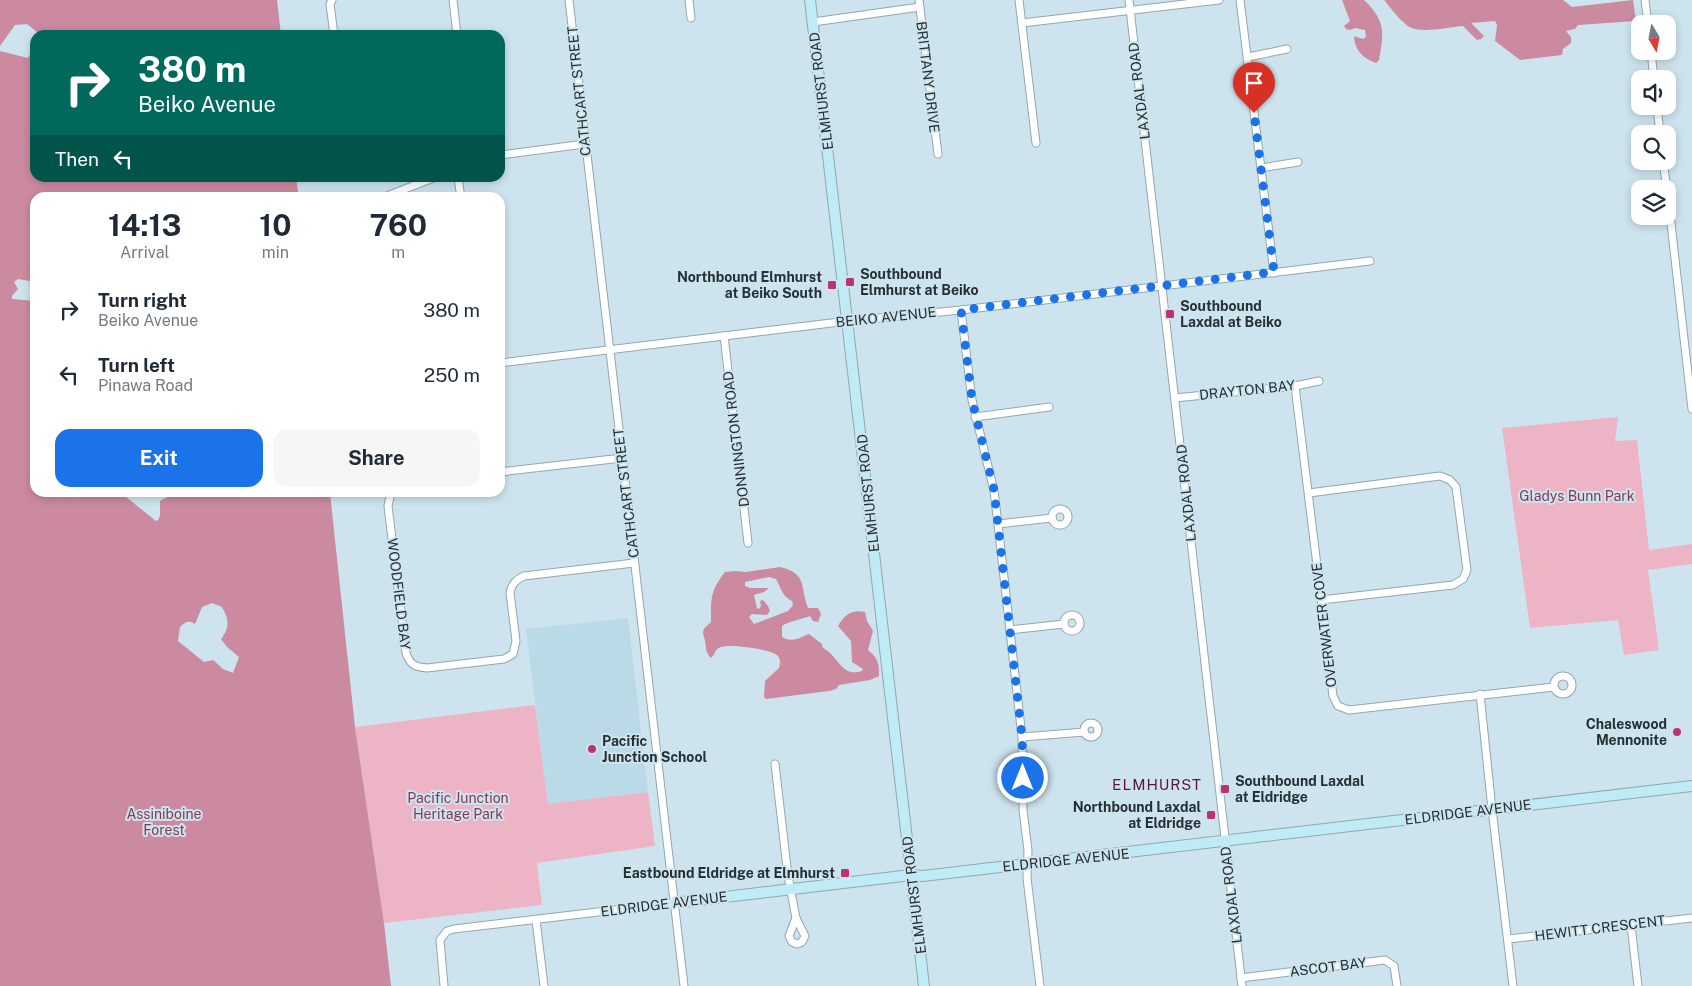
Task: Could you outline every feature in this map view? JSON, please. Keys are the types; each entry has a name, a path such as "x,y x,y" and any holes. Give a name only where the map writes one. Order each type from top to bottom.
{"street":[{"path":"332,0 330,4 333,30"},
{"path":"453,0 456,30"},
{"name":"CATHCART STREET","path":"569,0 684,986"},
{"path":"689,0 691,18"},
{"name":"ELMHURST ROAD","path":"810,0 924,986"},
{"path":"1019,0 1036,143"},
{"name":"LAXDAL ROAD","path":"1129,0 1242,986"},
{"path":"1022,23 1219,0"},
{"path":"1240,0 1274,272"},
{"path":"1645,0 1647,15"},
{"path":"813,22 919,4"},
{"name":"BRITTANY DRIVE","path":"919,4 938,154"},
{"path":"1248,57 1287,49"},
{"path":"505,154 585,144"},
{"path":"1261,168 1298,162"},
{"path":"397,192 423,182"},
{"path":"1671,225 1692,409"},
{"name":"BEIKO AVENUE","path":"505,363 848,321 961,310 1370,261"},
{"path":"961,310 975,417 994,490 998,524 1022,737 1023,810 1028,850 1027,878 1040,986"},
{"name":"DONNINGTON ROAD","path":"724,336 748,543"},
{"name":"DRAYTON BAY","path":"1175,398 1295,386 1320,381"},
{"name":"OVERWATER COVE","path":"1295,386 1333,696 1338,706 1349,710 1554,687"},
{"path":"975,417 1049,407"},
{"path":"505,471 622,458"},
{"path":"1309,492 1440,476 1450,480 1456,487 1467,570 1463,579 1453,585 1321,600"},
{"name":"WOODFIELD BAY","path":"390,497 388,506 406,654 409,662 416,668 504,659 513,654 516,641 510,593 511,585 524,576 634,563"},
{"path":"998,524 1052,518"},
{"path":"1010,630 1064,624"},
{"path":"1480,694 1513,986"},
{"path":"1022,737 1084,732"},
{"path":"775,764 790,890 796,918"},
{"name":"ELDRIDGE AVENUE","path":"444,986 440,940 447,931 454,929 911,875 923,876 1225,842 1692,786"},
{"name":"HEWITT CRESCENT","path":"1508,939 1692,918"},
{"path":"536,920 544,986"},
{"path":"1631,925 1638,986"},
{"name":"ASCOT BAY","path":"1241,978 1385,960 1394,966 1397,986"}],"shaded area":[{"name":"Pacific Junction School","path":"628,618 648,792 548,804 526,629"}],"green space":[{"path":"0,0 277,0 280,30 34,30 27,24 15,25 0,46"},
{"path":"1342,0 1364,0 1380,21 1382,42 1379,60 1376,63 1358,50 1354,41 1354,36 1363,39 1366,37 1365,30 1355,28 1350,30 1344,26 1350,21"},
{"path":"1384,0 1563,0 1572,7 1633,0 1635,15 1631,15 1631,21 1578,25 1575,29 1566,31 1571,37 1571,43 1563,49 1562,55 1520,60 1495,41 1497,25 1495,21 1471,23 1484,36 1477,40 1463,26 1430,30 1417,29 1408,26"},
{"name":"Assiniboine Forest","path":"0,51 28,58 30,54 30,182 297,182 298,192 30,192 30,281 18,279 14,282 18,289 12,296 12,299 30,301 30,497 126,497 156,521 160,516 160,501 168,497 330,497 355,727 384,923 391,986 0,986","holes":["212,603 222,607 226,616 227,627 221,639 239,657 233,673 223,669 213,660 204,662 178,641 180,627 187,622 195,624 202,607"]},
{"name":"Gladys Bunn Park","path":"1618,417 1615,441 1637,440 1649,550 1692,544 1692,564 1648,570 1659,650 1624,655 1618,620 1530,628 1502,428"},
{"path":"780,567 795,573 801,582 808,608 818,608 821,614 818,622 813,621 810,616 782,626 782,637 792,640 809,634 849,671 862,671 863,669 852,662 851,641 838,626 852,612 865,612 867,621 873,631 868,650 877,661 879,676 870,680 839,685 836,689 829,691 766,699 764,697 765,681 779,668 780,660 774,653 760,649 726,646 717,649 711,658 706,651 703,631 711,622 711,601 716,585 725,572 746,572","holes":["769,577 776,579 784,594 792,601 793,605 788,611 754,624 749,617 752,614 767,615 770,611 763,600 760,601 761,606 759,609 757,608 754,595 764,592 769,588 750,588 745,586 745,582"]},
{"name":"Pacific Junction Heritage Park","path":"535,705 548,804 648,792 655,846 537,863 542,905 384,923 355,727"}],"place":[{"name":"Southbound Elmhurst at Beiko","path":"850,282"},
{"name":"Northbound Elmhurst at Beiko South","path":"832,285"},
{"name":"Southbound Laxdal at Beiko","path":"1170,314"},
{"name":"Chaleswood Mennonite","path":"1677,732"},
{"name":"Pacific Junction School","path":"592,749"},
{"name":"Southbound Laxdal at Eldridge","path":"1225,789"},
{"name":"Northbound Laxdal at Eldridge","path":"1211,815"},
{"name":"Eastbound Eldridge at Elmhurst","path":"845,873"}],"district":[{"name":"ELMHURST","path":"1157,784"}],"route":[{"path":"1023,778 1022,737 994,490 972,400 961,310 1274,272 1254,113"}]}
